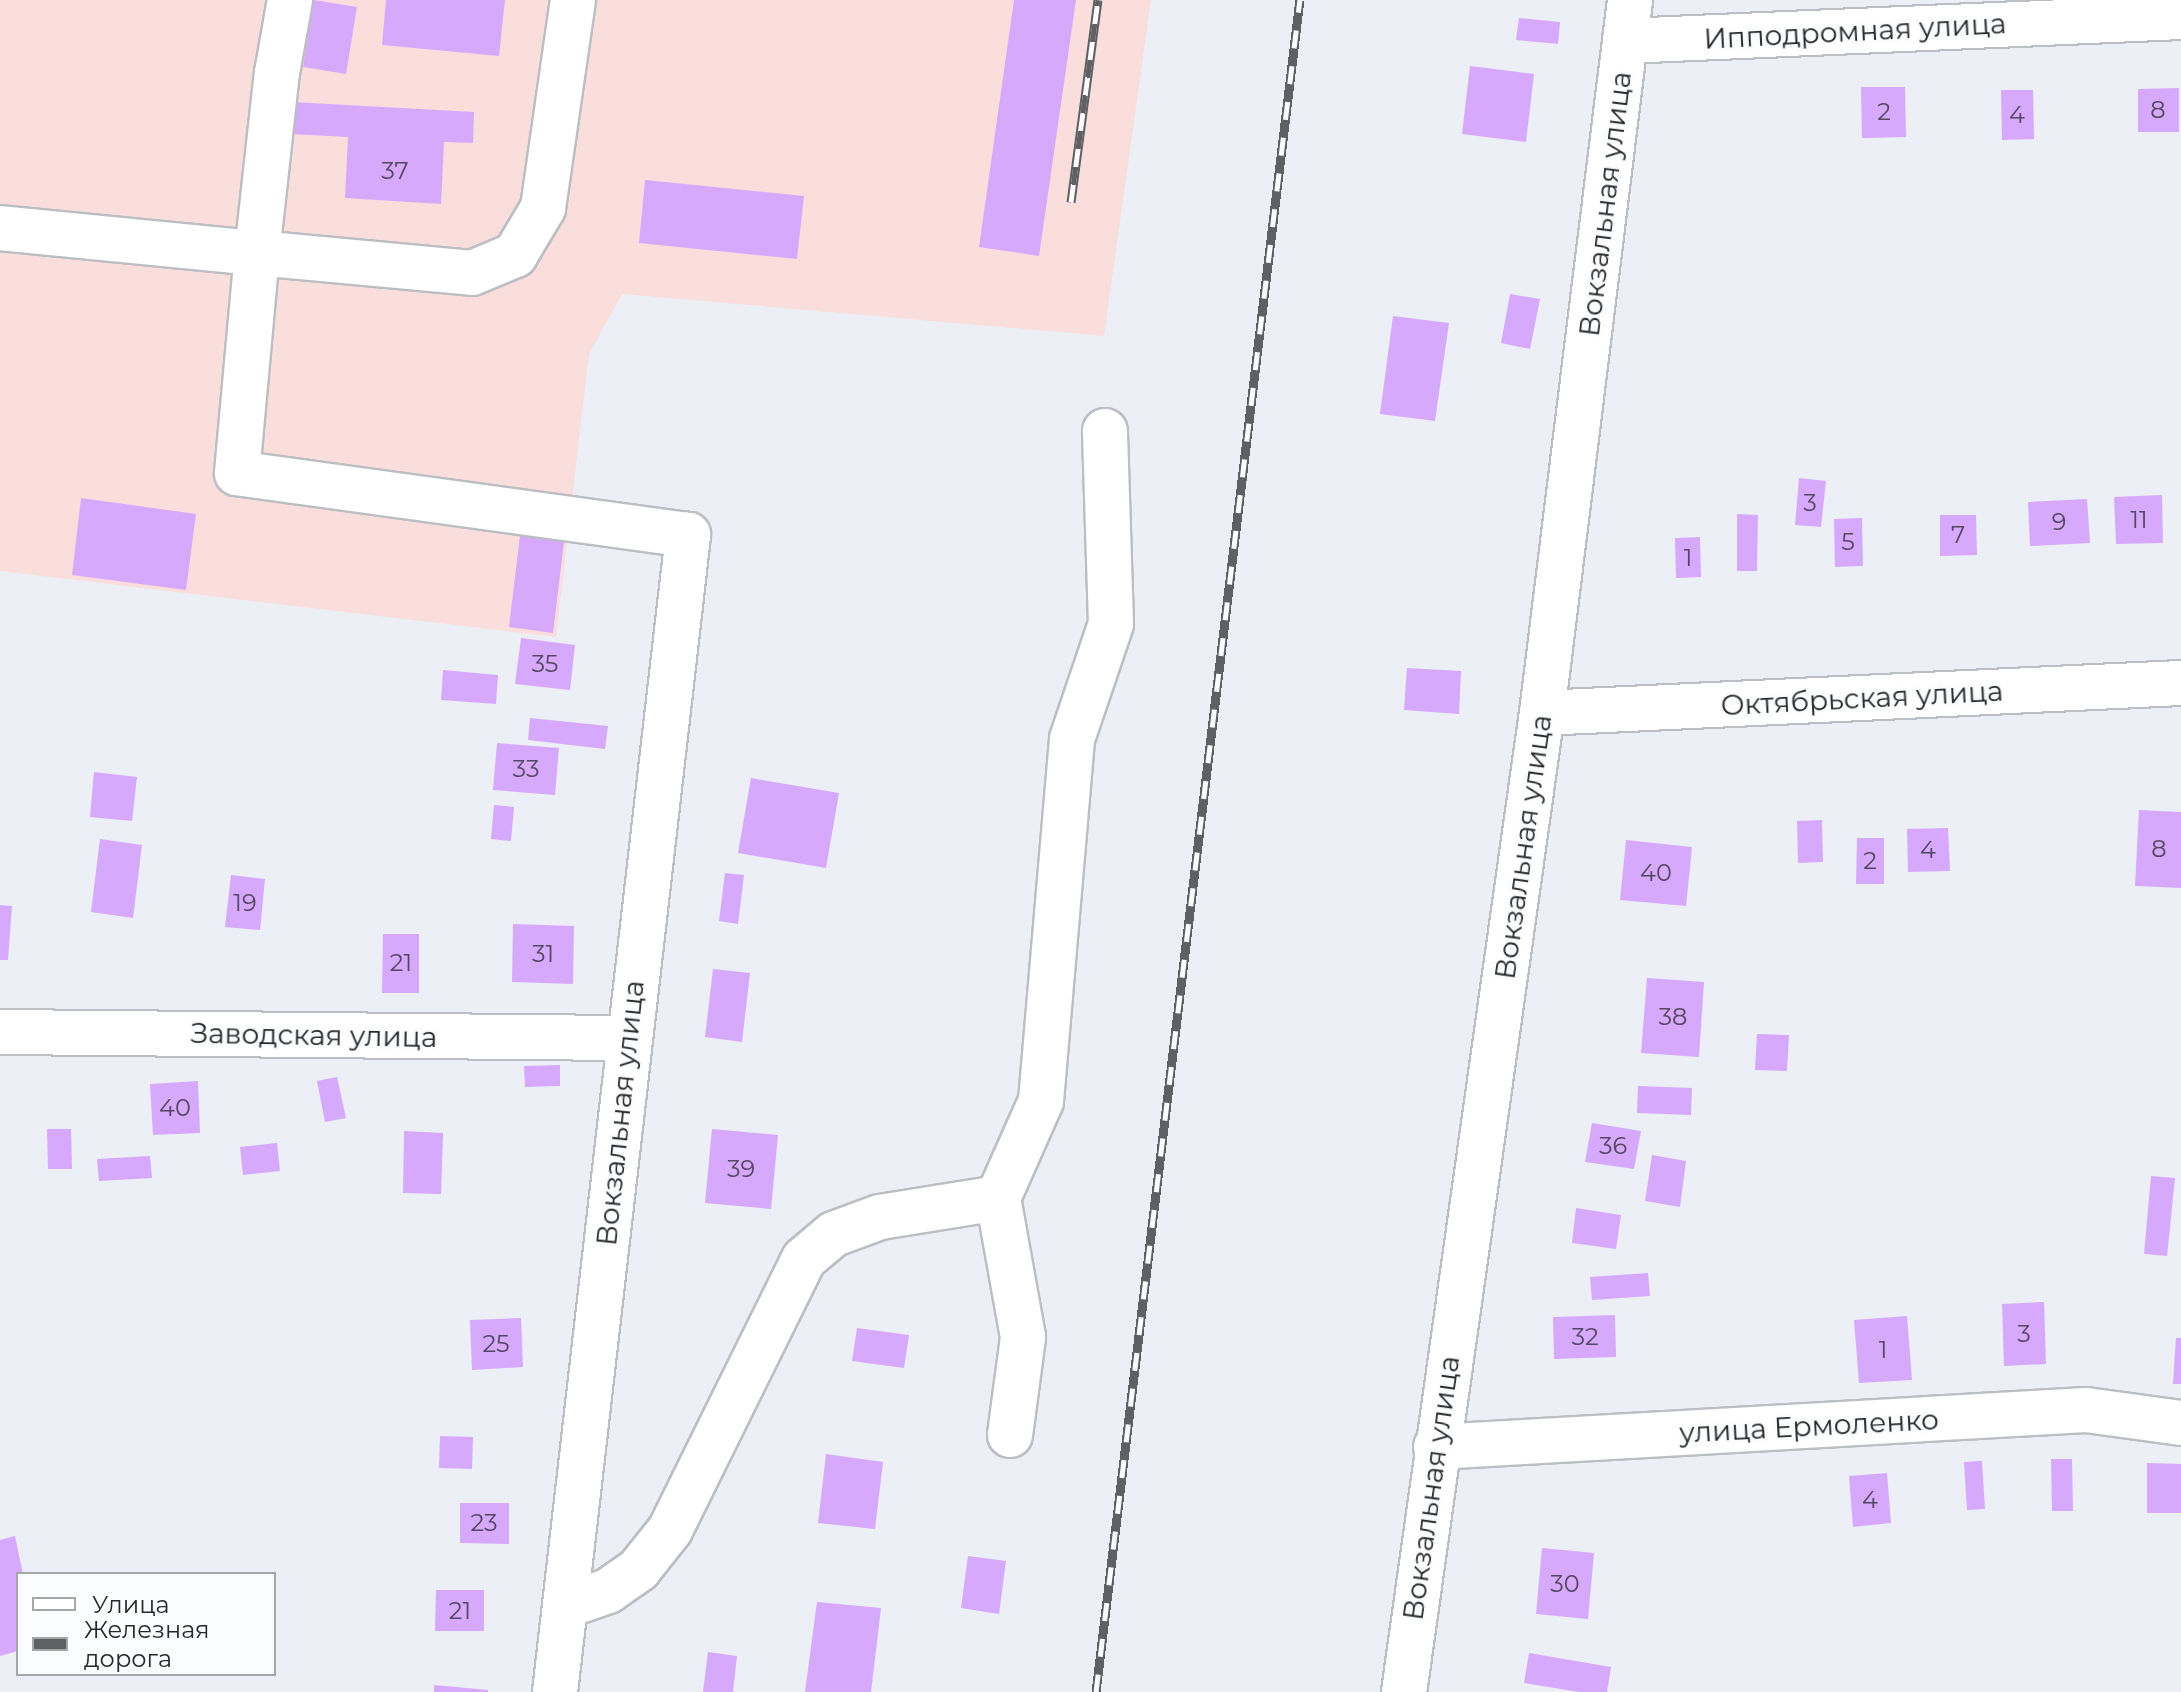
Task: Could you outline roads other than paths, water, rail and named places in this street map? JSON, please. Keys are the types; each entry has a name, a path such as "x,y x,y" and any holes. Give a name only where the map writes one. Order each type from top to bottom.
{"street":[{"path":"257,253 277,73 290,0"},
{"path":"0,228 472,273 515,255 543,208 573,0"},
{"name":"Ипподромная улица","path":"1628,21 2181,17"},
{"name":"Вокзальная улица","path":"1404,1692 1436,1447 1542,713 1628,21"},
{"name":"Вокзальная улица","path":"257,253 237,473 688,535 555,1692"},
{"path":"1010,1435 1023,1337 998,1198 1041,1101 1072,739 1111,624 1105,431"},
{"name":"Октябрьская улица","path":"1542,713 2181,683"},
{"name":"Заводская улица","path":"0,1032 628,1038"},
{"path":"565,1606 608,1591 639,1569 670,1530 804,1259 834,1234 880,1217 998,1198"},
{"name":"улица Ермоленко","path":"1436,1447 2086,1410 2181,1423"}],"railway":[{"path":"1071,202 1098,0"},
{"path":"1096,1692 1300,0"}]}
